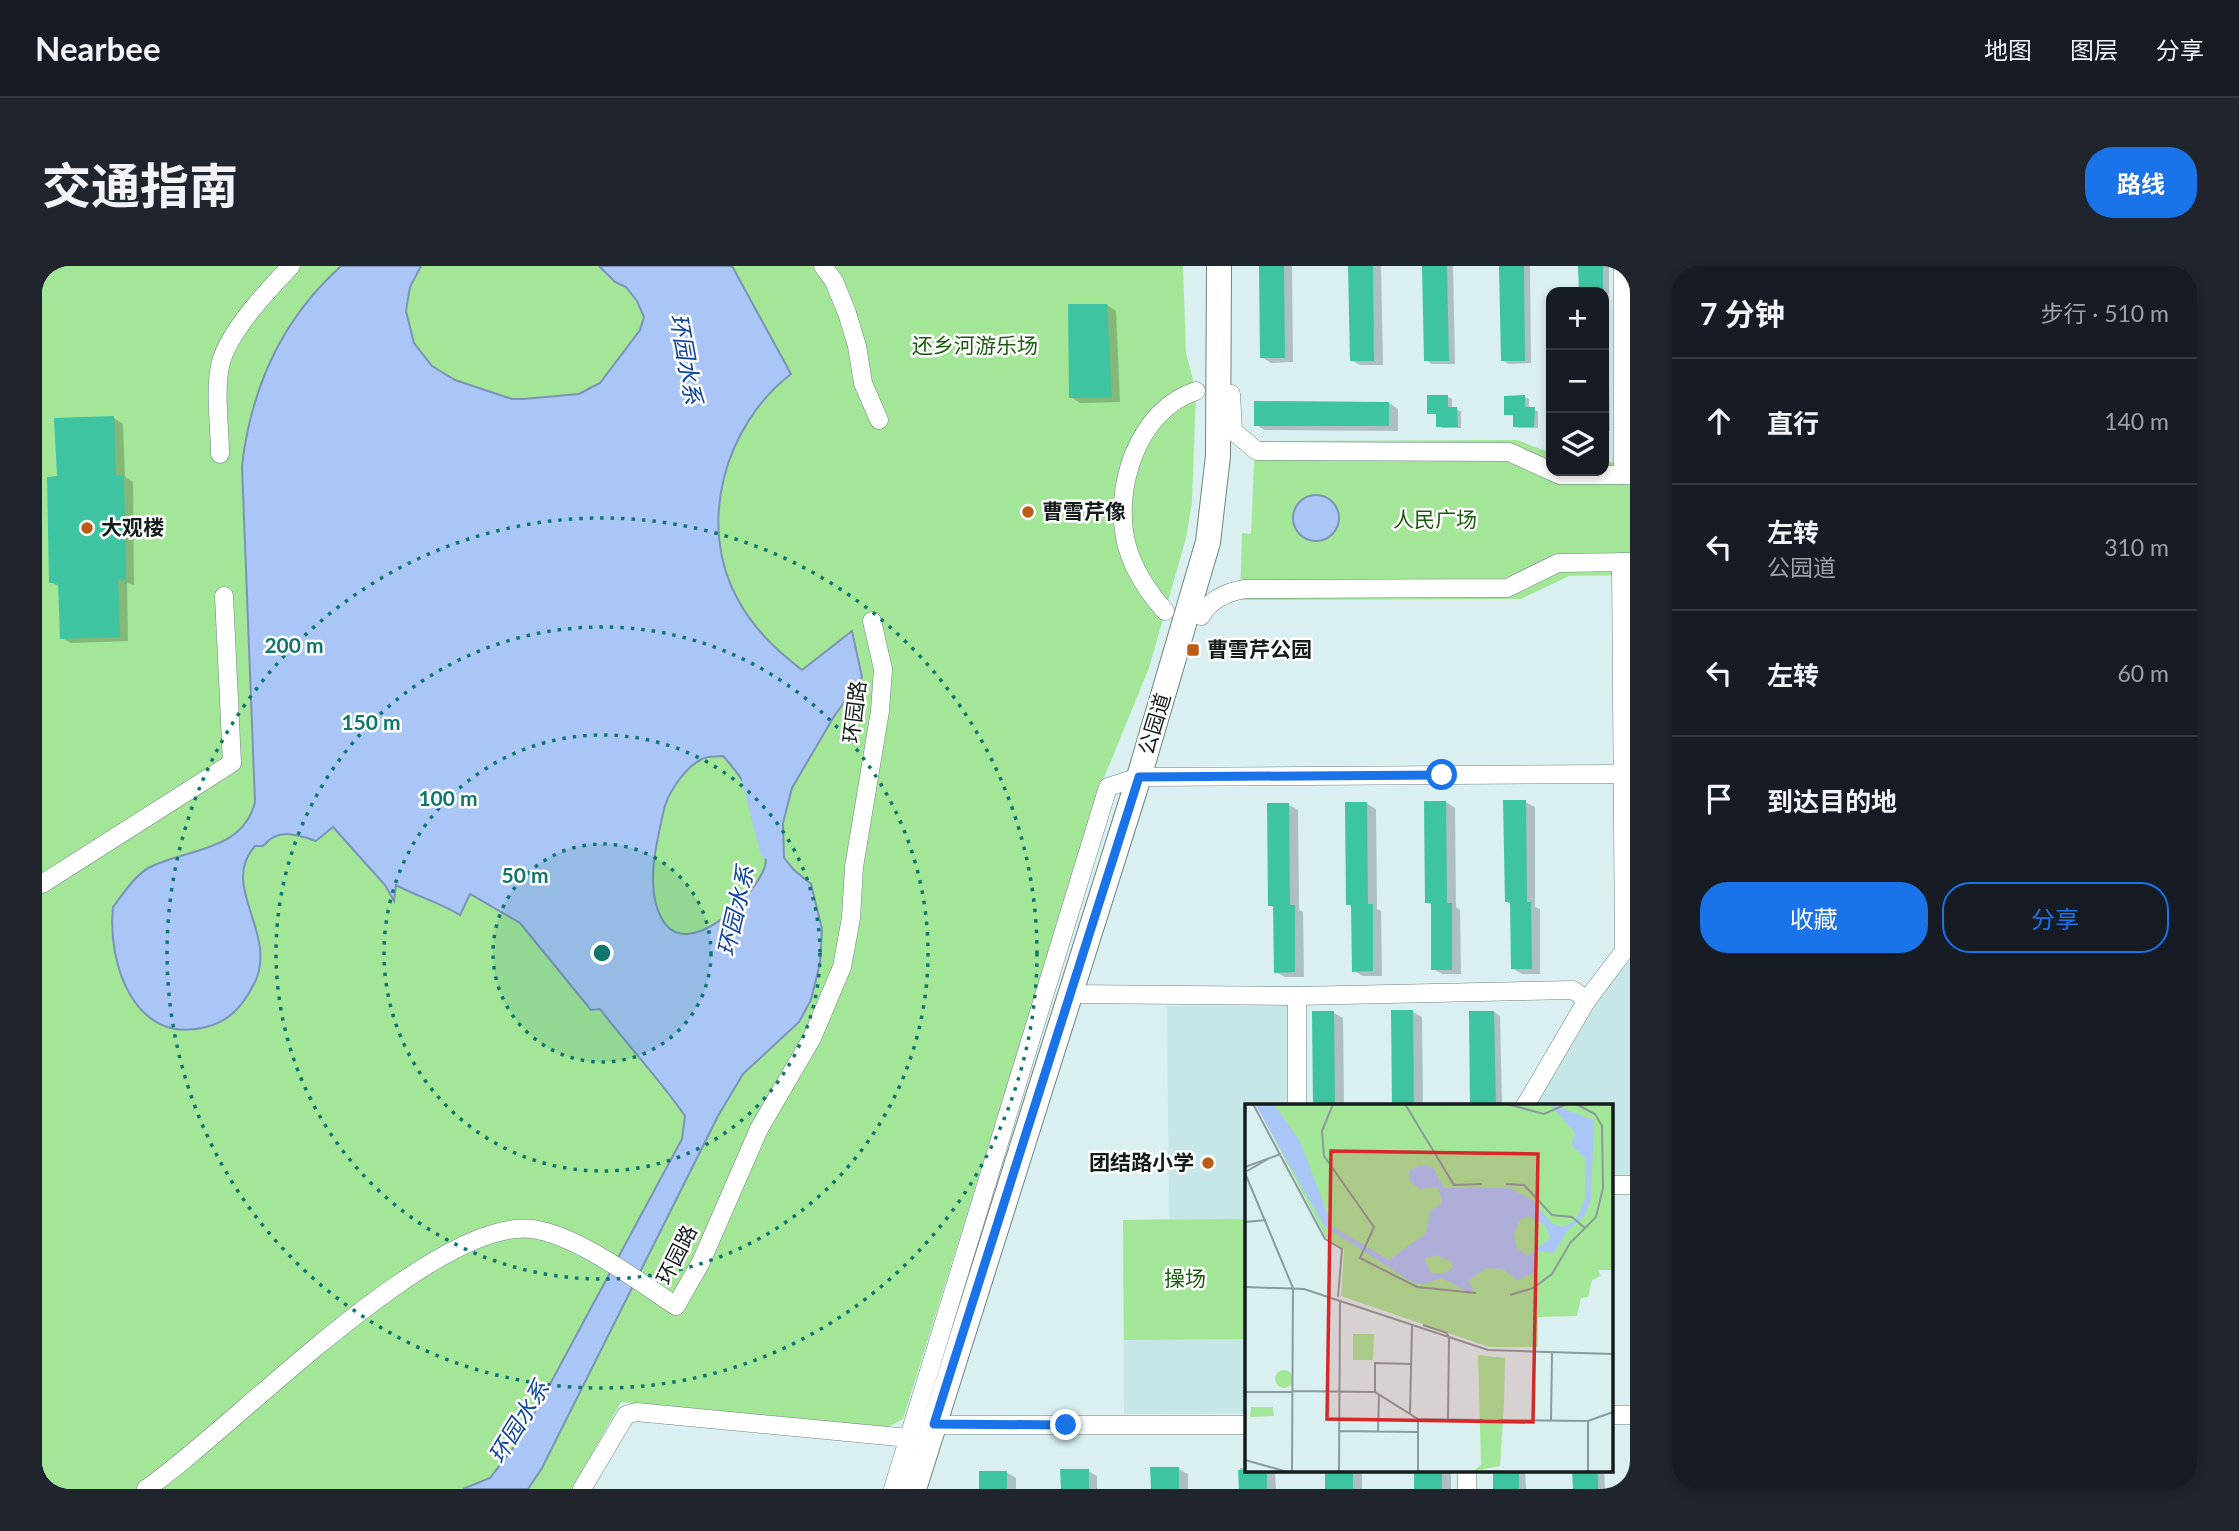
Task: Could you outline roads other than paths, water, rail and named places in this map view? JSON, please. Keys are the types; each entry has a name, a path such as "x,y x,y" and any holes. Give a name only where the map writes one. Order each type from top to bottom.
{"main road":[{"name":"公园道","path":"914,1489 1139,777 1208,542 1218,456 1219,266"}],"street":[{"path":"220,454 220,364 227,347 258,303 291,266"},
{"path":"822,266 834,281 847,313 863,383 879,420"},
{"path":"1231,394 1233,431 1257,451 1509,452 1560,475 1627,475 1623,266"},
{"path":"1166,611 1141,578 1127,545 1124,490 1131,462 1153,422 1178,397 1196,391"},
{"path":"1200,616 1207,606 1230,591 1237,590 1507,588 1558,563 1625,562 1621,774 1627,951 1587,1000 1526,1104"},
{"path":"42,884 232,763 224,596"},
{"name":"环园路","path":"146,1489 326,1340 415,1274 493,1231 533,1229 596,1254 676,1307 701,1262 759,1129 821,1019 842,967 851,918 854,867 880,711 883,669 872,621"},
{"path":"893,1489 1108,787 1139,777 1621,774"},
{"path":"1070,994 1297,996 1573,990 1587,1000"},
{"path":"1297,996 1297,1104"},
{"path":"1612,1185 1630,1185"},
{"path":"582,1489 626,1415 636,1412 909,1438"},
{"path":"1612,1415 1630,1415"},
{"path":"934,1424 1245,1424"}],"water":[{"path":"341,266 421,266 410,287 406,311 414,343 432,366 455,380 512,399 523,399 579,394 600,383 640,330 644,317 637,301 626,287 615,282 599,266 732,266 791,374 768,395 749,420 734,448 724,478 719,509 719,540 726,571 738,600 758,630 802,670 852,631 862,677 833,718 792,788 783,823 784,858 811,884 822,929 820,963 811,1000 799,1022 743,1074 718,1116 542,1468 528,1489 463,1489 490,1478 521,1438 682,1139 685,1116 665,1088 600,1009 591,1010 520,923 470,894 460,915 396,885 394,901 385,885 333,827 316,841 287,834 275,837 263,846 255,846 246,861 243,877 245,894 260,946 260,964 255,982 246,997 223,1021 206,1027 181,1030 161,1024 144,1012 131,996 121,975 115,952 113,907 134,880 150,867 227,839 249,818 255,802 242,466 246,437 261,382 286,332 320,287","holes":["723,756 752,797 760,820 765,866 749,893 720,921 703,930 687,934 673,931 662,919 657,907 653,881 655,853 665,807 672,791 695,763 709,757"]},
{"path":"1316,495 1332,502 1339,518 1332,534 1316,541 1300,534 1293,518 1300,502"}],"waterway":[{"name":"环园水系","path":"750,781 768,851"}],"place":[{"name":"曹雪芹像","path":"1028,512"},
{"name":"大观楼","path":"87,528"},
{"name":"曹雪芹公园","path":"1193,650"},
{"name":"团结路小学","path":"1208,1163"}],"park label":[{"name":"还乡河游乐场","path":"975,346"},
{"name":"人民广场","path":"1435,520"},
{"name":"操场","path":"1185,1279"}]}
